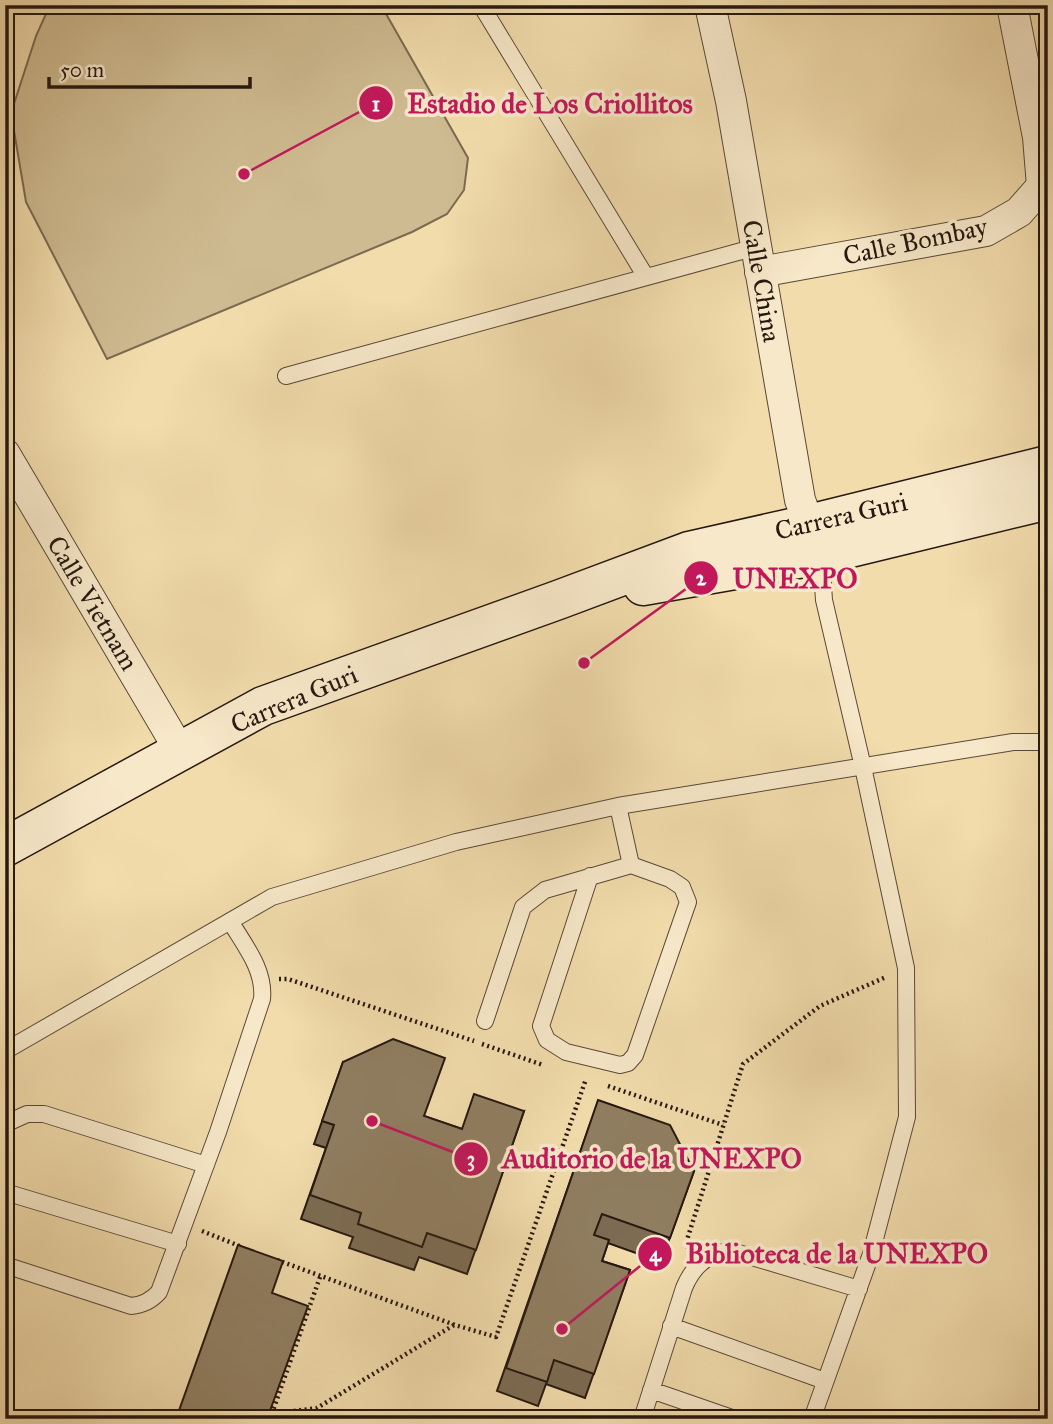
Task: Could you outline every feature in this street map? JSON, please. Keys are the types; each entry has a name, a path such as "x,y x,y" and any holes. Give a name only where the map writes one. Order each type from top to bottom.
{"street":[{"name":"Calle China","path":"710,5 731,101 800,500 815,540"},
{"name":"Calle Bombay","path":"758,260 986,231 1019,212 1042,186 1038,137 1012,5"},
{"name":"Calle Vietnam","path":"5,454 180,751"},
{"name":"Carrera Guri","path":"815,540 1048,465"},
{"name":"Carrera Guri","path":"5,847 262,706 688,551 815,540 1048,500"}],"lane":[{"path":"481,5 646,277"},
{"path":"286,376 646,277 758,260"},
{"path":"812,1419 871,1254 907,1117 906,968 824,600 815,540"},
{"path":"5,1051 272,897 443,846 618,806 1013,742 1048,742"},
{"path":"618,806 631,865"},
{"path":"485,1021 523,907 545,890 590,876 631,865 670,879 682,887 688,902 635,1055 628,1063 620,1065 566,1052 547,1040 541,1026 590,876"},
{"path":"5,1265 131,1307 153,1299 159,1292 260,1008 263,990 260,971 230,921"},
{"path":"5,1124 27,1114 44,1114 206,1165"},
{"path":"5,1192 178,1244"},
{"path":"642,1419 689,1276 696,1266 714,1254 732,1251 859,1289"},
{"path":"671,1326 825,1381"},
{"path":"651,1391 735,1419"}],"path":[{"path":"696,1266 686,1243 743,1064 820,1006 906,968"},
{"path":"262,981 288,979 549,1067"},
{"path":"271,1258 455,1325 496,1337 586,1079"},
{"path":"599,1083 723,1125"},
{"path":"184,1224 246,1248"},
{"path":"320,1277 271,1416 317,1408 455,1325"}],"shaded area":[{"path":"50,5 381,5 468,158 464,190 447,214 412,232 107,359 26,202 11,113 36,36"}],"building":[{"path":"393,1039 445,1058 424,1116 462,1129 474,1094 524,1111 476,1250 427,1233 422,1247 358,1224 361,1213 310,1195 334,1125 322,1121 343,1062"},
{"path":"598,1100 670,1125 694,1171 670,1238 602,1214 594,1235 609,1240 602,1261 630,1270 594,1374 554,1360 547,1382 506,1368"},
{"path":"238,1245 283,1261 272,1293 308,1306 267,1419 176,1419"}],"place":[{"name":"Estadio de Los Criollitos","path":"244,174"},
{"name":"UNEXPO","path":"584,663"},
{"name":"Auditorio de la UNEXPO","path":"372,1121"},
{"name":"Biblioteca de la UNEXPO","path":"562,1329"}]}
